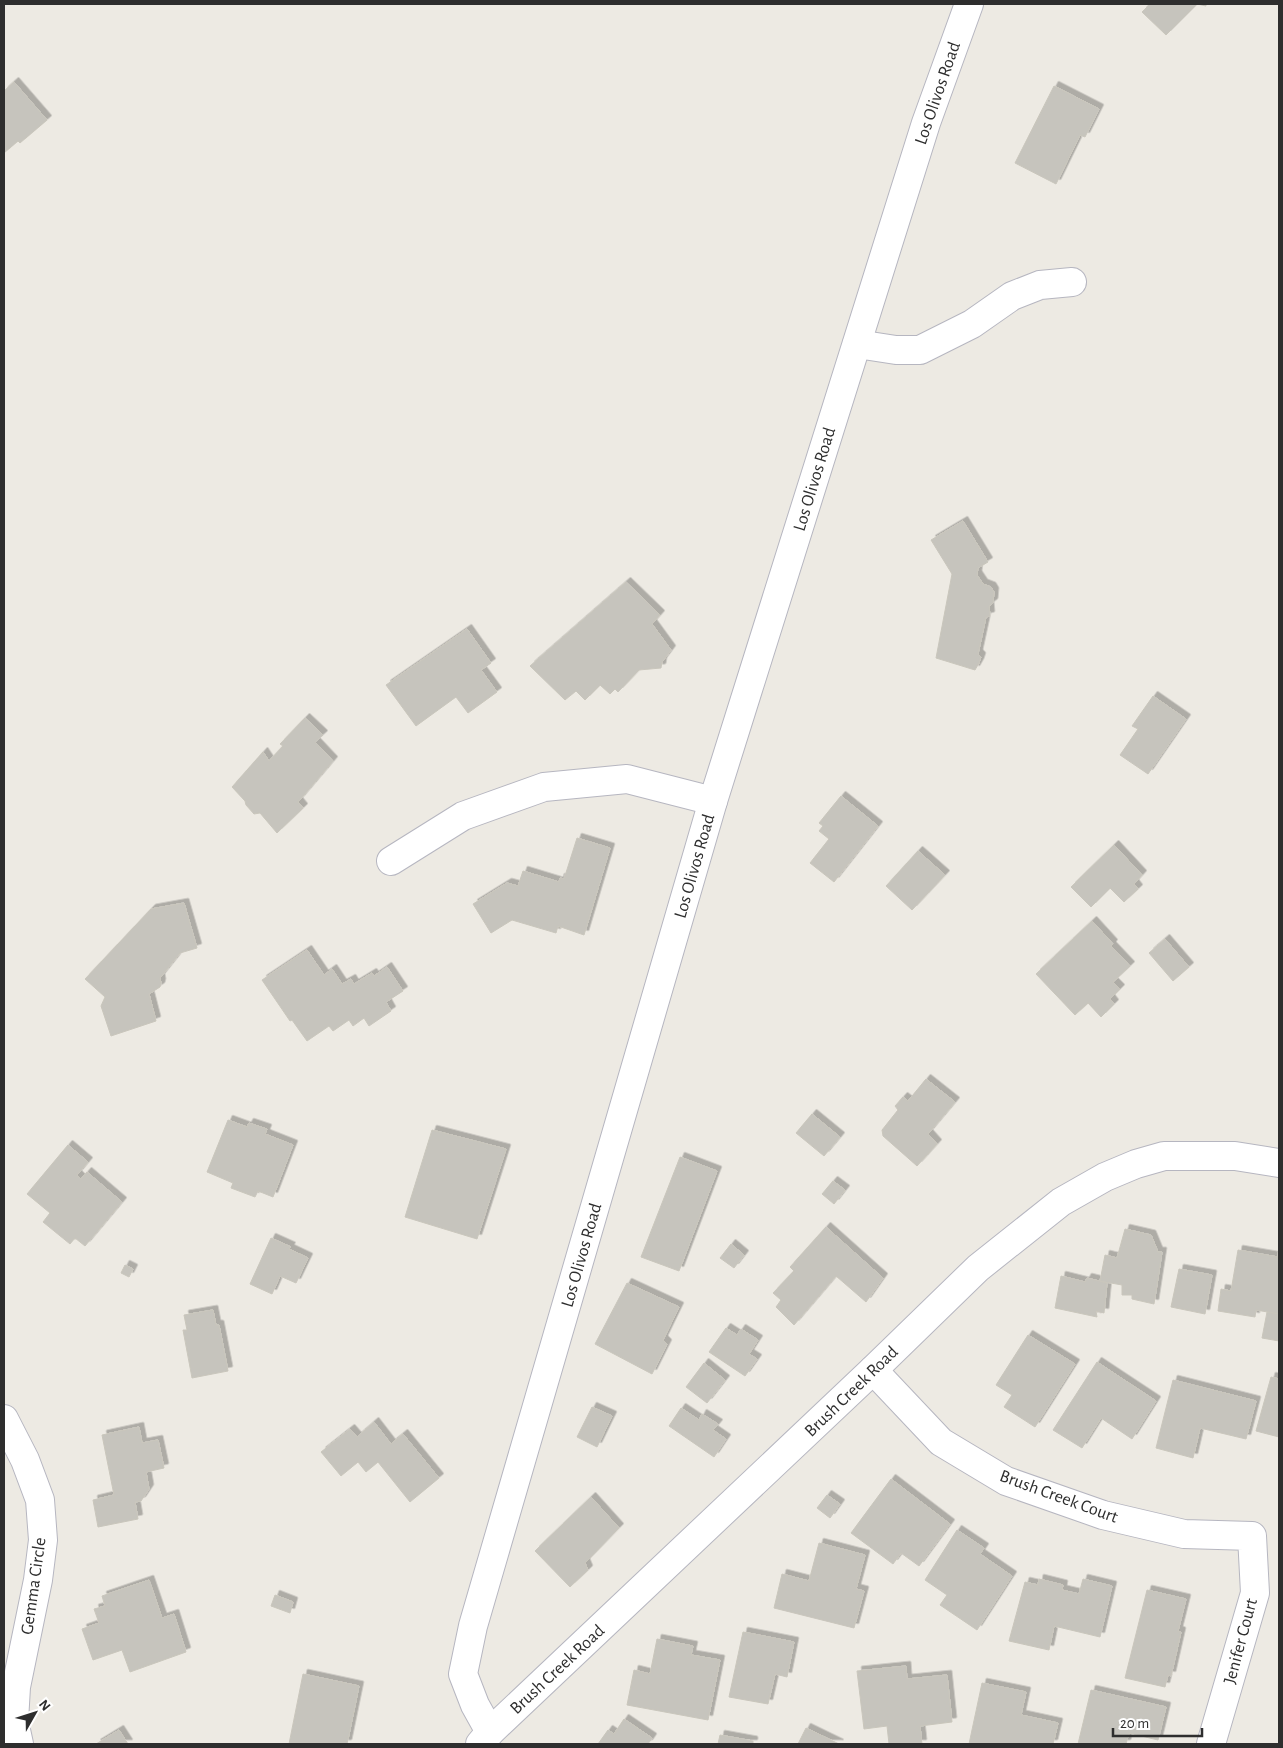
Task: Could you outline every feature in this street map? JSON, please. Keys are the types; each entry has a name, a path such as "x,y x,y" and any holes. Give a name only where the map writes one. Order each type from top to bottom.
{"street":[{"name":"Los Olivos Road","path":"485,1738 463,1674 473,1626 713,801 926,123 969,4"},
{"path":"857,344 896,350 920,350 972,324 1012,296 1040,285 1072,282"},
{"path":"391,861 463,816 544,787 627,779 713,801"},
{"name":"Brush Creek Road","path":"485,1738 978,1268 1060,1202 1105,1177 1136,1164 1164,1156 1235,1156 1279,1163"},
{"name":"Brush Creek Court","path":"873,1370 941,1442 1006,1481 1103,1515 1184,1534 1252,1536"},
{"name":"Gemma Circle","path":"4,1418 25,1460 40,1500 42,1540 38,1580 16,1687 10,1706 19,1744"},
{"name":"Jenifer Court","path":"1211,1744 1255,1593 1252,1536"}],"building":[{"path":"1150,4 1197,4 1166,35 1142,12"},
{"path":"14,82 47,120 20,143 18,141 4,153 4,91"},
{"path":"1054,86 1099,109 1085,137 1080,135 1056,184 1015,163"},
{"path":"963,521 988,562 978,568 977,575 983,584 991,587 994,592 993,603 989,606 990,616 986,617 978,654 981,657 975,670 936,658 952,574 931,540"},
{"path":"626,582 660,615 652,624 671,650 662,662 661,668 639,670 618,692 615,689 610,694 600,685 585,700 576,691 565,700 530,666"},
{"path":"467,629 491,663 481,670 497,692 468,713 456,697 416,726 386,685"},
{"path":"1153,696 1186,719 1148,774 1120,755 1138,729 1132,726"},
{"path":"305,718 323,735 315,742 333,761 298,802 303,808 277,833 260,813 254,814 232,787 263,752 269,761 283,746 280,744"},
{"path":"841,796 878,826 834,882 810,863 829,839 819,831 823,826 819,823"},
{"path":"577,838 610,848 584,935 558,926 556,933 512,920 491,933 473,904 507,883 518,886 523,871 559,882 560,878 564,879"},
{"path":"1114,845 1142,875 1134,884 1138,889 1124,902 1110,888 1091,907 1071,887"},
{"path":"918,851 945,875 912,910 886,886"},
{"path":"184,903 197,948 180,953 160,978 160,987 149,994 156,1021 111,1036 101,1006 105,997 85,979 151,909"},
{"path":"1092,921 1113,944 1111,946 1130,966 1113,982 1120,989 1110,999 1114,1004 1101,1017 1088,1003 1075,1015 1036,974"},
{"path":"1165,939 1189,967 1173,981 1149,953"},
{"path":"307,950 324,975 332,969 342,984 351,979 354,984 372,973 374,976 387,967 403,991 386,1002 391,1011 369,1026 364,1018 353,1026 349,1020 333,1031 329,1026 307,1041 292,1020 290,1021 262,980"},
{"path":"926,1079 955,1102 928,1134 937,1144 917,1166 883,1136 882,1130 898,1110 895,1106 903,1097 908,1101"},
{"path":"812,1114 840,1137 824,1156 796,1133"},
{"path":"228,1120 247,1127 249,1123 267,1129 265,1134 293,1145 273,1197 258,1191 255,1197 231,1188 233,1183 207,1172"},
{"path":"432,1130 506,1149 477,1239 405,1217"},
{"path":"68,1145 88,1162 77,1175 81,1179 87,1172 122,1202 85,1246 75,1238 70,1244 43,1222 50,1213 27,1194"},
{"path":"680,1157 717,1171 679,1271 641,1257"},
{"path":"833,1181 845,1190 834,1204 822,1194"},
{"path":"826,1227 883,1278 866,1302 836,1276 794,1325 776,1307 781,1300 773,1293 794,1271 790,1267"},
{"path":"1125,1229 1151,1235 1158,1252 1162,1252 1154,1304 1132,1299 1132,1295 1122,1295 1122,1285 1100,1281 1105,1255 1117,1258"},
{"path":"271,1238 291,1247 289,1249 308,1258 296,1283 280,1276 272,1294 250,1284"},
{"path":"731,1244 744,1255 734,1268 720,1258"},
{"path":"1279,1246 1279,1314 1256,1310 1255,1317 1218,1311 1221,1289 1231,1291 1238,1250 1278,1257"},
{"path":"125,1265 133,1269 129,1277 121,1273"},
{"path":"1179,1269 1212,1275 1205,1314 1171,1307"},
{"path":"1061,1276 1085,1282 1087,1278 1107,1283 1104,1313 1096,1311 1097,1317 1055,1308"},
{"path":"627,1283 679,1307 663,1340 667,1344 652,1374 595,1344"},
{"path":"213,1310 216,1325 219,1325 228,1371 192,1378 183,1330 187,1330 184,1315"},
{"path":"1267,1312 1279,1314 1279,1341 1262,1338"},
{"path":"726,1328 737,1335 741,1329 758,1340 749,1354 757,1359 745,1376 709,1352"},
{"path":"1028,1335 1075,1364 1035,1427 1004,1407 1012,1395 996,1385"},
{"path":"1097,1362 1156,1401 1132,1439 1101,1418 1082,1448 1053,1430"},
{"path":"704,1363 725,1380 707,1403 686,1387"},
{"path":"1271,1377 1279,1379 1279,1437 1256,1431"},
{"path":"1173,1380 1256,1401 1246,1439 1200,1428 1193,1458 1156,1448"},
{"path":"592,1407 612,1416 597,1447 577,1437"},
{"path":"681,1408 699,1420 702,1414 718,1424 713,1430 726,1439 714,1457 669,1426"},
{"path":"374,1422 391,1444 403,1434 439,1478 410,1502 378,1462 366,1472 358,1462 341,1476 321,1452 350,1429 357,1437"},
{"path":"139,1427 142,1443 158,1440 164,1468 146,1472 149,1489 141,1501 135,1502 138,1519 98,1527 93,1500 114,1495 102,1435"},
{"path":"891,1479 950,1524 919,1566 901,1553 893,1564 851,1533"},
{"path":"827,1495 840,1504 830,1518 817,1508"},
{"path":"591,1497 619,1528 585,1563 588,1570 570,1587 535,1551"},
{"path":"957,1530 984,1548 980,1554 1012,1576 977,1630 940,1605 947,1595 925,1580"},
{"path":"819,1543 865,1555 856,1589 864,1591 854,1628 774,1608 782,1574 809,1581"},
{"path":"1039,1579 1063,1585 1062,1590 1079,1594 1083,1579 1112,1586 1100,1637 1054,1626 1049,1650 1009,1641 1025,1582 1038,1585"},
{"path":"149,1580 162,1618 174,1614 186,1652 130,1672 122,1650 93,1660 82,1629 99,1623 94,1609 105,1606 102,1596"},
{"path":"1147,1590 1186,1599 1178,1631 1181,1632 1171,1676 1168,1675 1165,1687 1125,1678"},
{"path":"275,1595 293,1602 290,1613 271,1606"},
{"path":"743,1632 794,1642 787,1677 775,1674 768,1704 729,1697"},
{"path":"657,1639 693,1646 691,1655 720,1660 708,1720 627,1705 634,1670 650,1674"},
{"path":"906,1666 907,1679 947,1675 952,1722 920,1726 922,1744 889,1744 887,1726 864,1729 857,1671"},
{"path":"303,1674 359,1686 347,1744 289,1744"},
{"path":"982,1683 1026,1692 1021,1715 1058,1723 1053,1744 969,1744"},
{"path":"1091,1690 1166,1707 1158,1740 1129,1733 1126,1744 1078,1744"},
{"path":"624,1719 652,1738 648,1744 598,1744 608,1730 614,1734"},
{"path":"806,1728 839,1744 798,1744"},
{"path":"119,1730 128,1744 96,1744"},
{"path":"720,1735 753,1741 753,1744 718,1744"}]}
